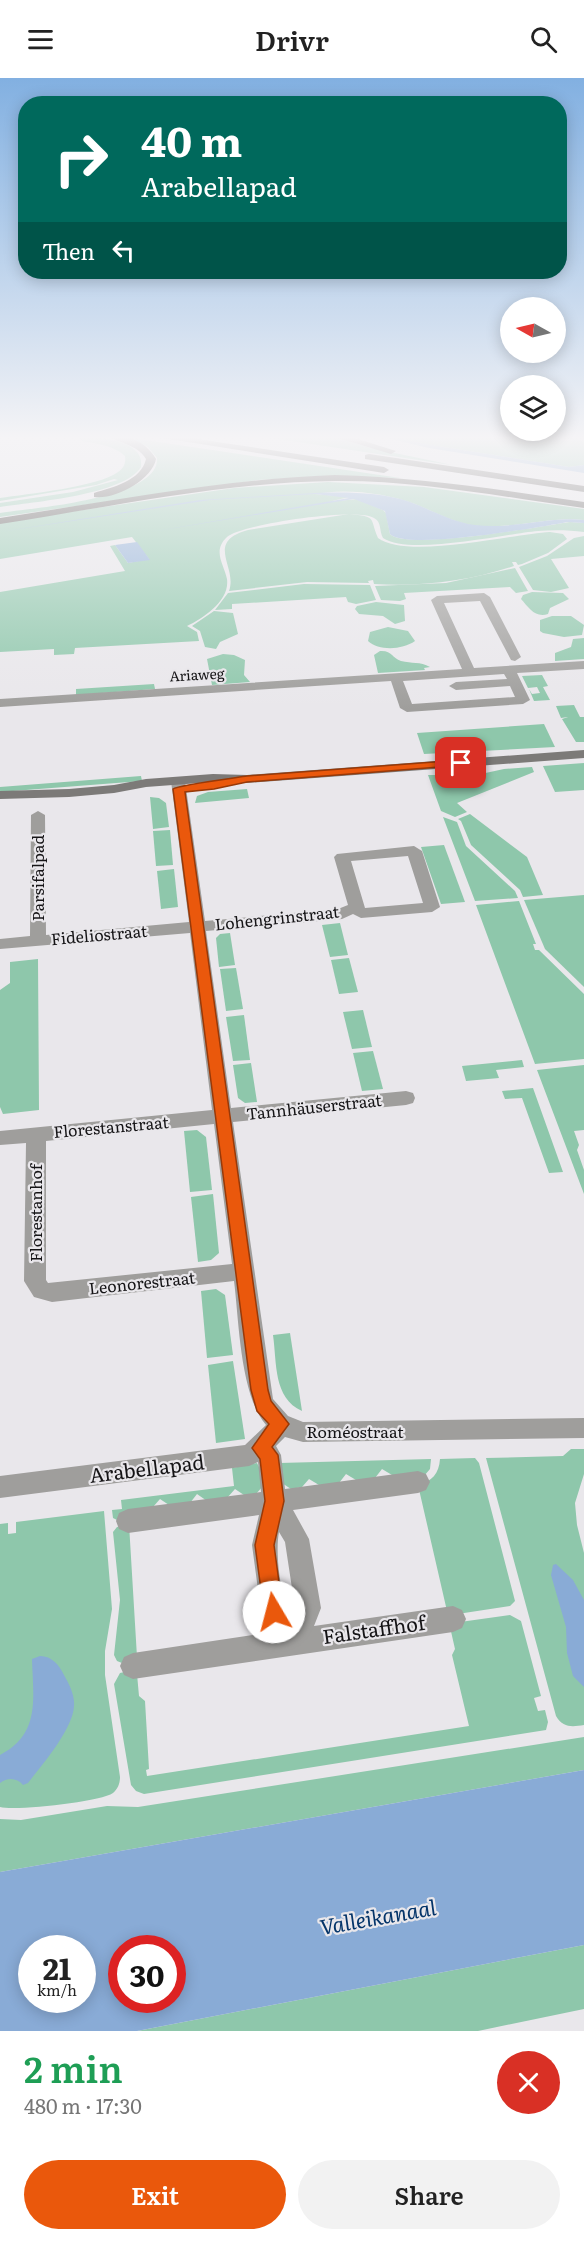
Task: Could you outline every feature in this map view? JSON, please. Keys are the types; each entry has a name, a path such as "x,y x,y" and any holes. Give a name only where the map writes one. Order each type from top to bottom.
{"street":[{"path":"470,673 437,600 484,597 515,657"},
{"name":"Ariaweg","path":"0,704 398,684 512,676 584,665"},
{"name":"Ariaweg","path":"398,684 470,673 512,676"},
{"path":"398,684 408,708 523,700 512,676"},
{"path":"0,795 38,795 114,789 146,791 178,785 214,786 247,779 584,754"},
{"path":"178,785 261,1399 267,1410 280,1424 260,1448"},
{"path":"0,805 38,795"},
{"name":"Parsifalpad","path":"38,815 38,940"},
{"name":"Lohengrinstraat","path":"414,851 432,907 361,914 357,909 342,857 414,851"},
{"name":"Lohengrinstraat","path":"197,927 342,914 347,910 357,909"},
{"name":"Fideliostraat","path":"0,944 197,927"},
{"name":"Tannhäuserstraat","path":"222,1116 406,1098"},
{"name":"Florestanstraat","path":"0,1138 222,1116"},
{"name":"Florestanhof","path":"36,1134 35,1281 40,1291"},
{"name":"Leonorestraat","path":"40,1291 52,1293 244,1271"},
{"name":"Roméostraat","path":"280,1424 296,1431 316,1433 584,1428"},
{"name":"Arabellapad","path":"0,1487 241,1457 260,1448"},
{"name":"Falstaffhof","path":"260,1448 269,1455 274,1501 264,1545 272,1601 274,1612 295,1642"},
{"path":"129,1521 418,1482"},
{"name":"Falstaffhof","path":"274,1501 297,1539 308,1608 295,1642"},
{"name":"Falstaffhof","path":"133,1666 453,1619"}],"green space":[{"path":"0,526 258,526 227,537 220,547 220,558 227,579 227,587 214,608 187,626 197,632 199,641 75,648 74,654 54,655 54,649 0,652 0,592 125,571 110,546 115,545 128,563 149,559 132,537 0,559"},
{"path":"272,526 374,526 378,538 392,544 412,547 461,544 550,532 563,534 567,539 548,553 522,564 512,562 514,566 445,582 410,585 374,584 373,580 368,581 369,583 307,582 229,591 231,582 225,548 228,541 235,535 248,530"},
{"path":"380,526 389,526 390,534 401,539 421,540 476,536 543,526 584,526 584,532 538,531 458,542 414,545 396,543 383,538"},
{"path":"584,536 584,556 551,559 569,588 551,592 533,590 519,567 547,556 574,538"},
{"path":"515,568 528,591 516,593 510,587 404,593 406,599 400,601 381,600 375,586 446,583"},
{"path":"304,584 370,585 376,600 356,604 348,602 346,597 232,604 232,609 215,610 228,593"},
{"path":"532,592 563,593 569,599 550,608 548,614 539,615 521,599 523,595"},
{"path":"376,602 404,605 405,621 395,624 383,616 359,614 355,609 357,606"},
{"path":"214,611 233,613 238,634 220,642 216,649 205,647 200,631 192,626"},
{"path":"552,616 571,616 584,625 582,635 564,637 540,631 540,620"},
{"path":"388,627 408,631 415,641 404,646 384,648 368,641 370,632"},
{"path":"584,638 584,659 555,661 555,653 571,647 573,639"},
{"path":"380,651 390,653 401,661 430,667 424,668 425,670 378,673 374,655"},
{"path":"223,654 234,655 245,660 244,675 250,682 212,685 207,659"},
{"path":"542,675 548,686 543,687 550,700 534,701 529,689 532,694 540,693 537,687 528,688 522,676"},
{"path":"154,684 155,689 76,695 76,689"},
{"path":"574,705 580,717 584,717 584,742 576,742 562,719 568,717 561,718 556,706"},
{"path":"544,724 555,747 424,754 417,733"},
{"path":"584,763 584,790 555,792 543,766"},
{"path":"532,767 534,772 457,803 467,812 455,817 441,811 428,775 466,775 467,777 504,769"},
{"path":"141,776 142,781 0,792 0,787"},
{"path":"247,789 249,798 195,803 197,796 208,792"},
{"path":"150,797 159,798 166,803 169,827 153,829"},
{"path":"470,814 527,857 543,895 523,897 520,890 471,845 458,819"},
{"path":"443,817 457,822 466,846 515,891 518,898 475,901"},
{"path":"170,830 173,865 156,866 153,831"},
{"path":"444,845 465,902 441,904 421,847"},
{"path":"174,869 178,907 161,909 157,871"},
{"path":"584,895 584,987 545,949 524,900"},
{"path":"519,901 536,944 533,944 535,950 539,950 584,994 584,1059 535,1064 476,905"},
{"path":"340,923 348,955 330,957 322,925"},
{"path":"230,933 235,965 219,967 216,938 220,934"},
{"path":"349,958 358,992 339,994 331,960"},
{"path":"38,959 39,1110 3,1114 0,1107 0,990 10,983 10,962"},
{"path":"236,968 243,1009 226,1011 220,969"},
{"path":"363,1010 372,1047 352,1049 343,1012"},
{"path":"244,1015 250,1060 233,1061 226,1017"},
{"path":"373,1051 383,1089 362,1091 353,1053"},
{"path":"522,1060 524,1067 496,1070 499,1078 466,1081 462,1066"},
{"path":"251,1063 257,1102 245,1103 238,1098 233,1065"},
{"path":"584,1065 584,1130 574,1131 579,1145 577,1150 584,1170 584,1194 537,1070"},
{"path":"533,1088 563,1172 549,1173 522,1098 505,1099 502,1091"},
{"path":"197,1130 206,1137 212,1190 190,1192 184,1131"},
{"path":"213,1194 219,1253 211,1260 198,1262 191,1197"},
{"path":"216,1289 225,1295 233,1355 207,1358 201,1291"},
{"path":"290,1333 302,1411 286,1398 281,1389 276,1368 273,1335"},
{"path":"233,1361 245,1439 216,1443 208,1365"},
{"path":"571,1449 584,1449 584,1474 575,1503 577,1525 584,1553 584,1725 572,1726 565,1725 556,1716 486,1458 563,1456"},
{"path":"475,1458 479,1463 515,1601 510,1606 451,1615 447,1611 418,1485 434,1476 440,1459"},
{"path":"431,1459 430,1469 424,1476 392,1475 382,1469 375,1478 356,1480 346,1474 339,1483 319,1485 309,1479 302,1487 291,1489 282,1483 279,1463"},
{"path":"257,1463 261,1471 263,1486 256,1494 244,1495 235,1489 227,1498 207,1501 197,1494 190,1503 169,1505 160,1499 153,1507 117,1520 113,1518 112,1510 122,1509 121,1500 234,1486 232,1468"},
{"path":"104,1511 112,1609 105,1651 105,1675 120,1777 118,1786 113,1793 92,1800 39,1807 0,1807 0,1524 8,1523 8,1534 16,1533 16,1522"},
{"path":"129,1524 137,1657 122,1663 117,1661 114,1655 120,1600 113,1532 117,1527"},
{"path":"510,1615 521,1621 541,1696 534,1698 538,1711 545,1710 548,1722 546,1730 144,1794 136,1791 131,1785 114,1684 120,1673 133,1670 137,1674 139,1696 145,1701 149,1769 146,1770 147,1776 469,1726 452,1655 455,1649 450,1627 453,1623"},
{"path":"584,1737 584,1770 0,1872 0,1819 21,1820 107,1806 138,1807"},
{"path":"584,1945 584,2009 478,2031 137,2031"}],"water":[{"path":"388,526 542,526 446,539 401,539 390,534"},
{"path":"137,542 150,560 128,563 115,545"},
{"path":"556,1564 573,1580 584,1600 584,1687 573,1676 567,1653 566,1627 551,1575 553,1565"},
{"path":"40,1656 52,1659 62,1671 74,1698 72,1715 63,1736 28,1783 23,1785 12,1779 0,1783 0,1755 22,1737 32,1714 32,1659"},
{"name":"Valleikanaal","path":"584,1770 584,1945 137,2031 0,2031 0,1872"}],"route":[{"path":"274,1612 264,1545 274,1501 269,1455 260,1448 280,1424 263,1405 259,1390 179,789 214,786 247,779 461,763"}]}
